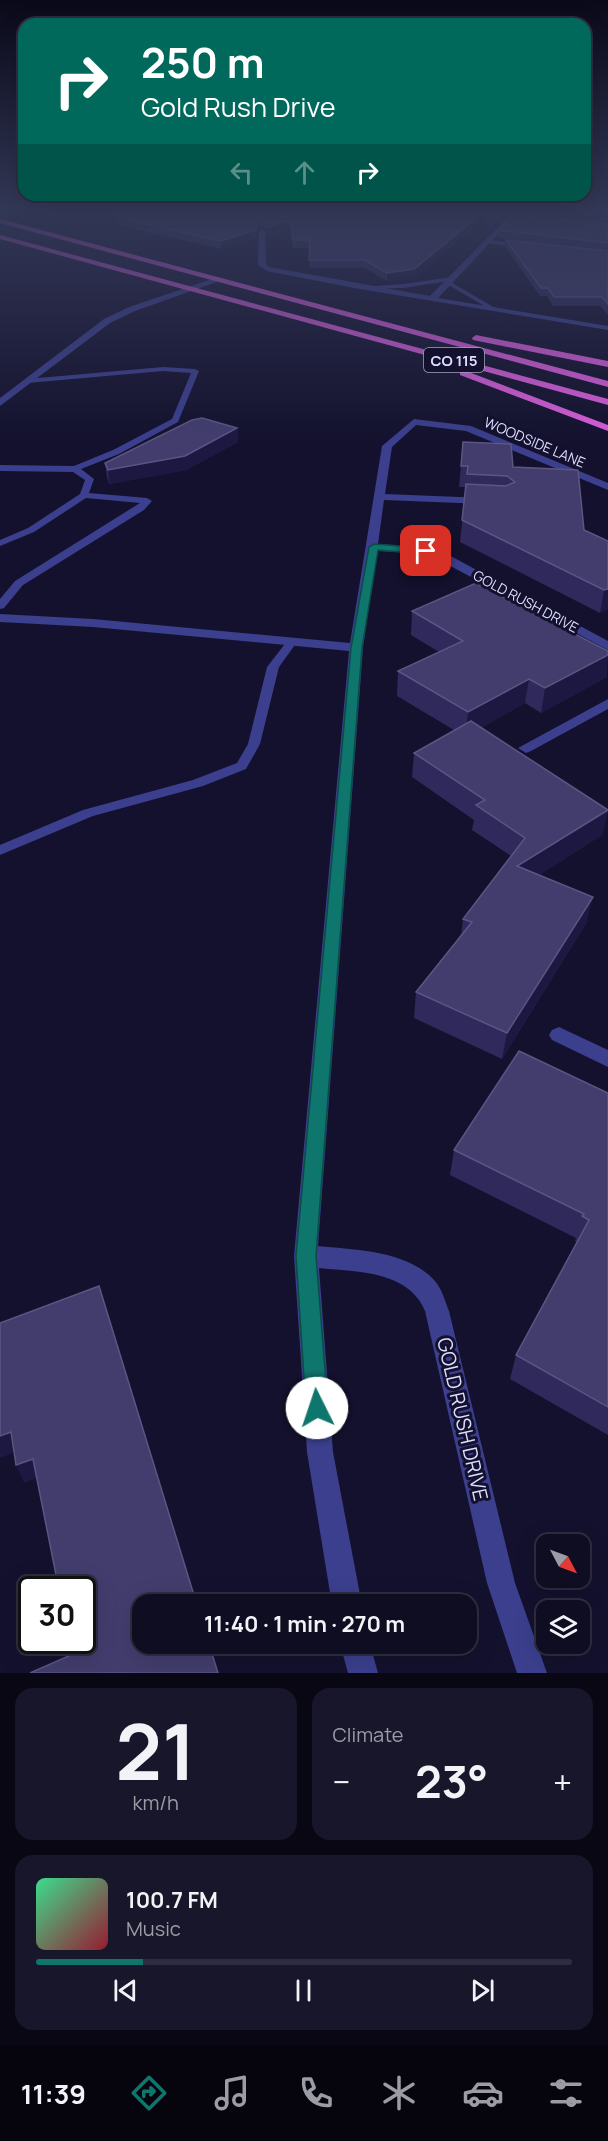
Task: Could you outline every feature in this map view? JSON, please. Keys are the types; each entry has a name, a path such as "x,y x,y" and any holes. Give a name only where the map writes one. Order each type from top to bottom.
{"highway":[{"name":"CO 115","path":"191,289 608,402"},
{"name":"CO 115","path":"259,289 608,384"},
{"path":"262,289 425,327 608,364"},
{"path":"300,318 476,378 608,428"}],"street":[{"path":"0,403 107,321 132,309 191,289"},
{"path":"372,289 608,328"},
{"path":"432,299 442,289"},
{"path":"9,384 27,381"},
{"name":"WOODSIDE LANE","path":"380,497 387,446 414,422 468,428 608,487"},
{"path":"345,1594 320,1452 306,1256 356,648 374,547 380,497 493,501"},
{"name":"GOLD RUSH DRIVE","path":"374,547 426,551 443,557 608,645"},
{"path":"0,618 93,622 356,648"},
{"path":"526,748 608,703"},
{"path":"559,1035 608,1059"},
{"name":"GOLD RUSH DRIVE","path":"306,1256 383,1266 408,1274 428,1291 437,1311 501,1583 532,1673"},
{"path":"358,1654 363,1673"}],"lane":[{"path":"462,289 493,309"},
{"path":"0,468 75,469 116,452 175,420 195,371 163,369 27,381"},
{"path":"0,543 31,530 84,495 90,479 75,469"},
{"path":"0,606 19,583 141,508 147,501 84,495"},
{"path":"0,850 88,813 198,783 242,766 254,744 273,666 292,642"}],"building":[{"path":"549,289 608,289 608,304 602,297 554,297"},
{"path":"202,418 237,428 185,456 108,470 105,463 192,420"},
{"path":"463,442 511,444 513,467 578,470 584,530 608,541 608,589 604,590 462,520 466,484 506,486 515,482 507,476 467,474 468,466 461,466"},
{"path":"476,583 608,651 608,655 545,688 529,679 468,712 398,671 463,641 412,611"},
{"path":"471,721 608,810 517,866 593,897 507,1033 416,992 472,922 463,919 525,838 476,805 485,800 414,753"},
{"path":"519,1051 608,1093 608,1407 516,1355 589,1220 582,1216 584,1214 454,1150"},
{"path":"99,1286 194,1594 132,1594 132,1654 212,1654 218,1673 30,1673 71,1654 96,1654 96,1576 56,1576 33,1459 16,1465 11,1432 0,1436 0,1323"}],"route":[{"path":"317,1408 306,1256 356,648 374,547 426,551"}]}
